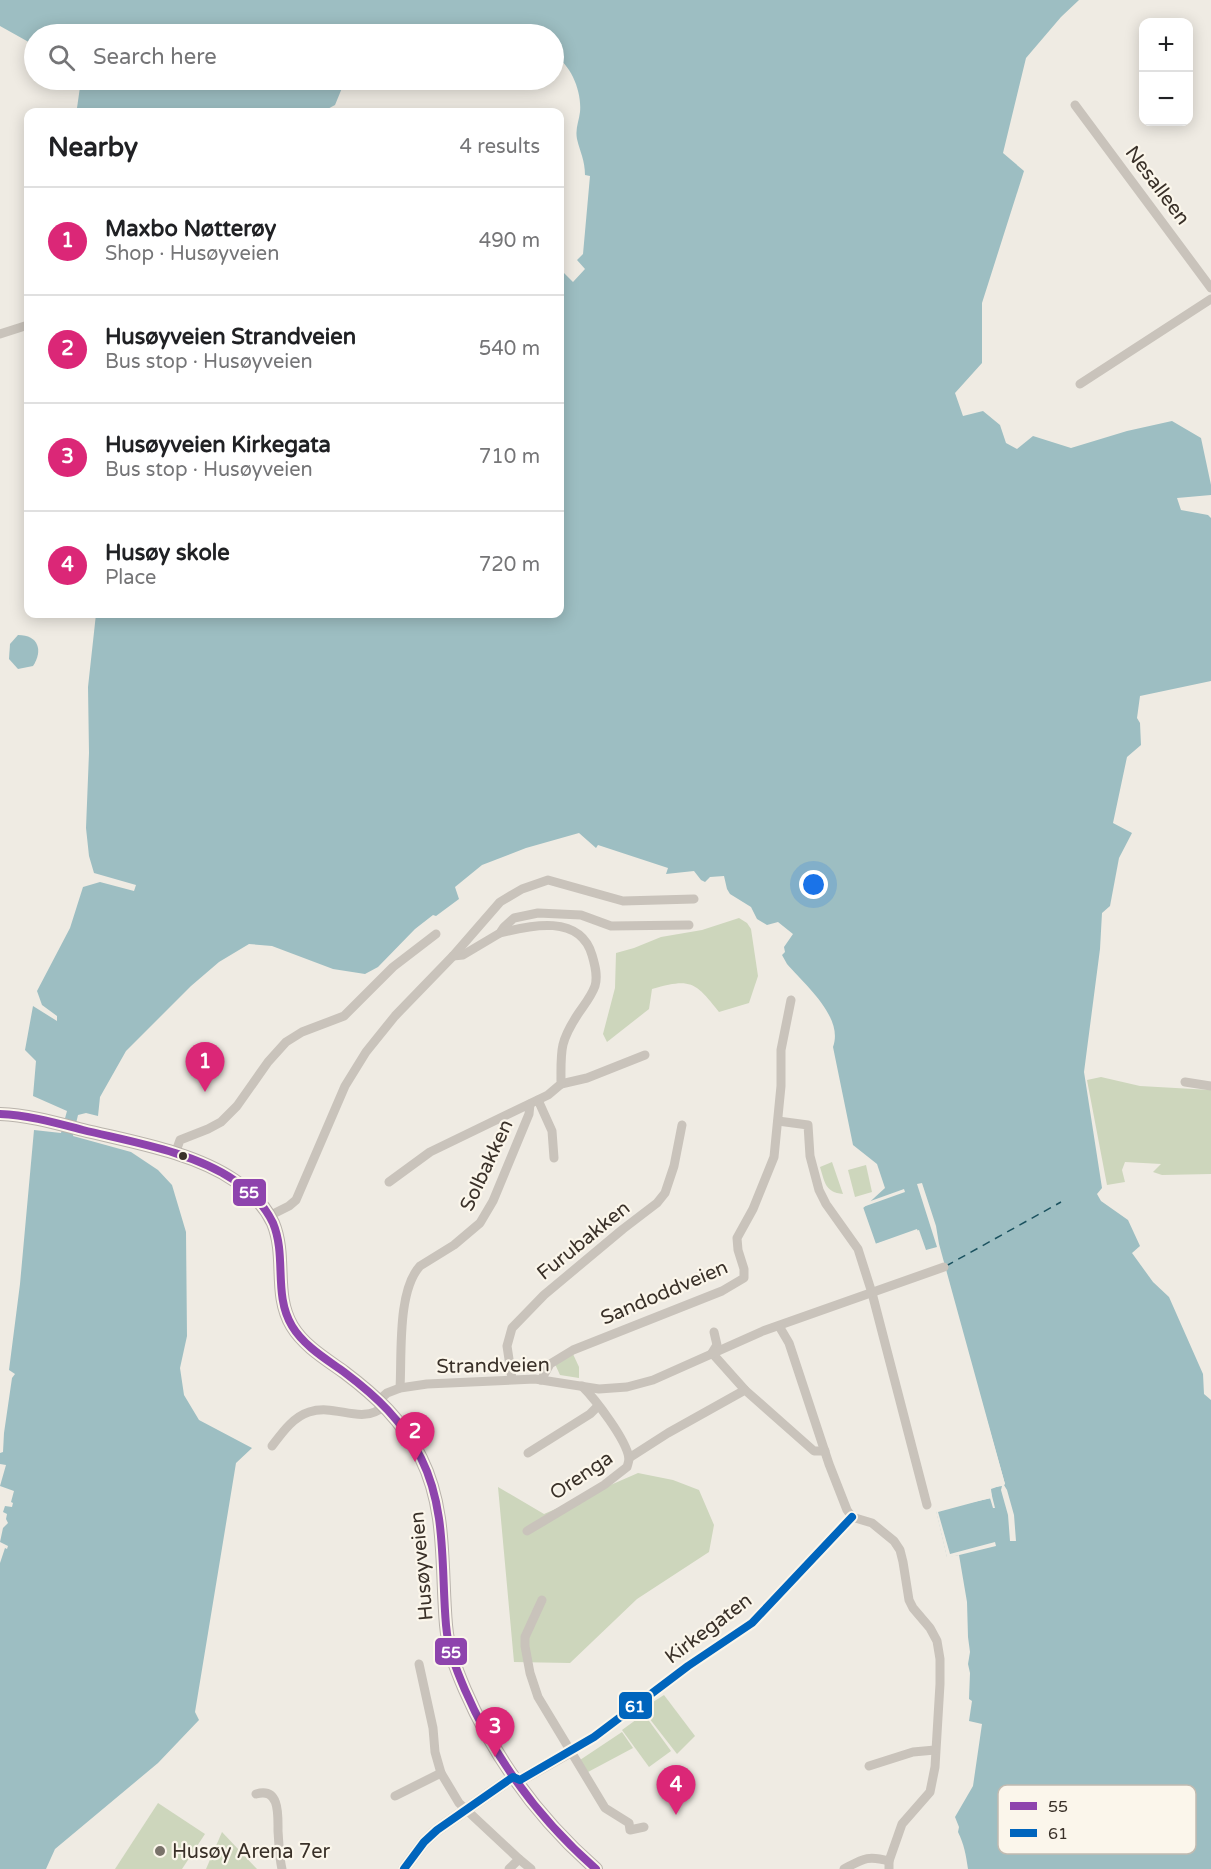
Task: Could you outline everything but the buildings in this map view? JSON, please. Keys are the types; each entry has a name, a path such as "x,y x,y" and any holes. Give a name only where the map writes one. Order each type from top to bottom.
{"main road":[{"name":"Husøyveien","path":"0,1114 31,1117 175,1154 201,1163 235,1181 255,1198 269,1216 277,1234 282,1300 294,1329 305,1342 382,1403 412,1440 431,1484 443,1539 446,1625 453,1662 477,1718 513,1777 560,1833 596,1869"}],"street":[{"name":"Nesalleen","path":"1075,105 1211,288"},
{"path":"1080,384 1211,299"},
{"path":"0,334 24,326"},
{"path":"269,1216 296,1200 345,1086 366,1052 395,1016 453,956 500,902 541,881 553,880 623,901 694,899"},
{"path":"500,933 514,918 538,913 581,915 611,926 689,925"},
{"path":"453,956 463,955 500,933 539,926 565,927 577,932 590,946 597,973 589,999 567,1033 561,1051 561,1084"},
{"path":"175,1154 180,1140 214,1125 237,1106 268,1062 286,1042 302,1032 344,1016 393,967 436,934"},
{"name":"Sandoddveien","path":"542,1380 550,1364 573,1350 722,1291 744,1278 737,1238 753,1209 774,1157 781,1050 791,1000"},
{"path":"389,1182 430,1152 534,1102 555,1091 561,1084 586,1078 645,1055"},
{"path":"1185,1082 1211,1086"},
{"path":"534,1102 552,1131 555,1147 554,1158"},
{"name":"Solbakken","path":"400,1388 403,1312 408,1286 414,1273 420,1266 469,1234 486,1215 534,1102"},
{"path":"778,1121 808,1125 813,1169 819,1190 826,1204 858,1249 873,1293 927,1505"},
{"name":"Furubakken","path":"512,1379 507,1346 512,1328 544,1295 657,1203 665,1193 674,1166 682,1125"},
{"name":"Strandveien","path":"382,1403 387,1393 400,1388 512,1379 542,1380 608,1389 627,1387 653,1380 779,1326 944,1267"},
{"path":"779,1326 789,1343 847,1510 852,1517 872,1522 894,1541 903,1562 909,1600 937,1641 940,1676 935,1767 930,1792 903,1824 889,1865 874,1857 864,1859 844,1869"},
{"path":"714,1332 717,1345 712,1353 745,1390 814,1451 825,1451"},
{"name":"Orenga","path":"527,1531 616,1477 627,1467 629,1458 614,1427 593,1397 582,1386"},
{"path":"629,1458 668,1433 745,1390"},
{"path":"272,1446 289,1425 310,1412 330,1410 367,1415 377,1412 382,1403"},
{"path":"528,1453 590,1414 598,1406"},
{"name":"Kirkegaten","path":"404,1869 431,1836 466,1808 513,1777 520,1780 594,1737 688,1666 752,1623 852,1517"},
{"path":"542,1600 525,1637 526,1656 538,1697 605,1808 629,1824 630,1830 644,1827"},
{"path":"419,1664 441,1773 459,1803 531,1869"},
{"path":"869,1766 913,1752 935,1750"},
{"path":"395,1796 441,1773"},
{"path":"256,1794 265,1792 270,1794 278,1805 282,1869"},
{"path":"509,1869 519,1859"}],"green space":[{"path":"739,918 751,929 758,976 749,1003 719,1012 704,994 691,985 684,983 652,989 649,1009 607,1042 603,1034 615,988 616,953 661,937 702,930"},
{"path":"1101,1077 1140,1086 1211,1090 1211,1174 1162,1175 1153,1172 1161,1164 1125,1162 1122,1170 1125,1182 1107,1185 1087,1080"},
{"path":"832,1162 843,1194 829,1189 823,1178 820,1167"},
{"path":"866,1165 872,1192 855,1197 848,1170"},
{"path":"573,1354 579,1367 579,1378 560,1375 555,1364"},
{"path":"638,1473 673,1480 699,1490 714,1525 709,1552 637,1599 570,1663 514,1662 498,1487 544,1514"},
{"path":"664,1695 695,1736 677,1754 642,1709"},
{"path":"644,1714 671,1751 649,1767 622,1730"},
{"path":"622,1732 633,1748 588,1772 580,1760"},
{"name":"Husøy Arena 7er","path":"158,1803 205,1834 182,1869 115,1869"},
{"path":"222,1832 257,1869 206,1869"}],"water":[{"path":"0,0 1079,0 1061,17 1026,58 1003,153 1024,171 982,303 982,363 955,393 963,416 983,411 1000,425 1006,443 1017,449 1033,436 1071,448 1127,431 1172,421 1201,438 1211,485 1211,495 1177,498 1181,510 1208,515 1211,518 1211,681 1140,696 1137,718 1140,723 1141,745 1127,757 1113,823 1132,833 1119,858 1110,906 1102,913 1100,949 1084,1072 1102,1188 1097,1194 1101,1201 1128,1220 1140,1246 1132,1253 1153,1282 1169,1297 1203,1374 1204,1394 1211,1400 1211,1869 968,1869 955,1817 973,1786 982,1724 969,1721 972,1701 969,1699 970,1652 967,1602 959,1555 947,1557 936,1510 992,1498 991,1489 1005,1484 938,1248 925,1252 917,1229 875,1244 862,1209 885,1188 877,1164 853,1145 833,1047 835,1036 833,1024 821,1002 787,964 782,955 785,952 784,947 793,934 778,922 767,925 757,919 751,907 730,894 724,876 710,877 705,882 694,871 666,874 668,868 598,845 596,848 579,833 526,848 482,865 455,887 459,899 415,929 378,967 365,974 333,969 272,946 249,944 219,962 191,986 126,1051 100,1097 98,1116 86,1113 78,1115 73,1136 131,1152 158,1170 172,1185 186,1232 187,1336 180,1368 184,1395 199,1420 252,1448 236,1463 195,1712 199,1720 158,1763 55,1849 46,1869 0,1869 0,1563 5,1548 7,1549 8,1546 0,1542 3,1528 8,1523 7,1514 3,1512 5,1506 12,1507 14,1491 0,1486 6,1465 0,1464 0,1453 3,1452 12,1378 15,1374 9,1370 20,1284 34,1130 61,1133 67,1111 33,1096 36,1061 25,1050 33,1006 57,1021 57,1016 42,1005 37,991 70,928 83,887 100,882 134,891 136,885 94,873 89,856 86,828 89,753 88,687 96,618 564,618 564,273 573,282 585,269 577,260 583,254 590,176 585,175 576,132 580,112 579,96 574,80 564,63 564,24 24,24 24,39 0,26"},
{"path":"80,90 341,90 335,105 329,108 77,108"},
{"path":"18,635 31,638 37,645 38,655 33,666 18,669 9,659 10,644"}],"pier":[{"path":"922,1183 936,1226 1004,1485 1014,1515 1016,1541 1010,1541 1002,1486 990,1488 995,1508 990,1498 938,1512 950,1554 995,1542 996,1546 947,1558 935,1507 989,1495 989,1487 1001,1482 936,1252 924,1254 916,1233 874,1247 859,1208 865,1203 904,1189 905,1192 863,1207 876,1244 919,1230 926,1250 937,1247 917,1184"}],"ferry route":[{"path":"946,1266 1061,1202"}],"transit line":[{"name":"55","path":"0,1114 42,1120 181,1155 218,1170 234,1180 261,1205 270,1217 277,1236 283,1301 292,1326 309,1346 356,1381 388,1410 406,1432 421,1458 435,1498 439,1519 449,1642 453,1659 477,1715 490,1740 521,1787 556,1830 596,1869"},
{"name":"61","path":"404,1869 424,1842 437,1830 513,1777 520,1780 594,1737 688,1666 752,1623 852,1517"}],"place":[{"name":"Maxbo Nøtterøy","path":"205,1092"},
{"name":"Husøyveien Strandveien","path":"415,1462"},
{"name":"Husøyveien Kirkegata","path":"495,1757"},
{"name":"Husøy skole","path":"676,1815"},
{"name":"Husøy Arena 7er","path":"160,1851"}]}
